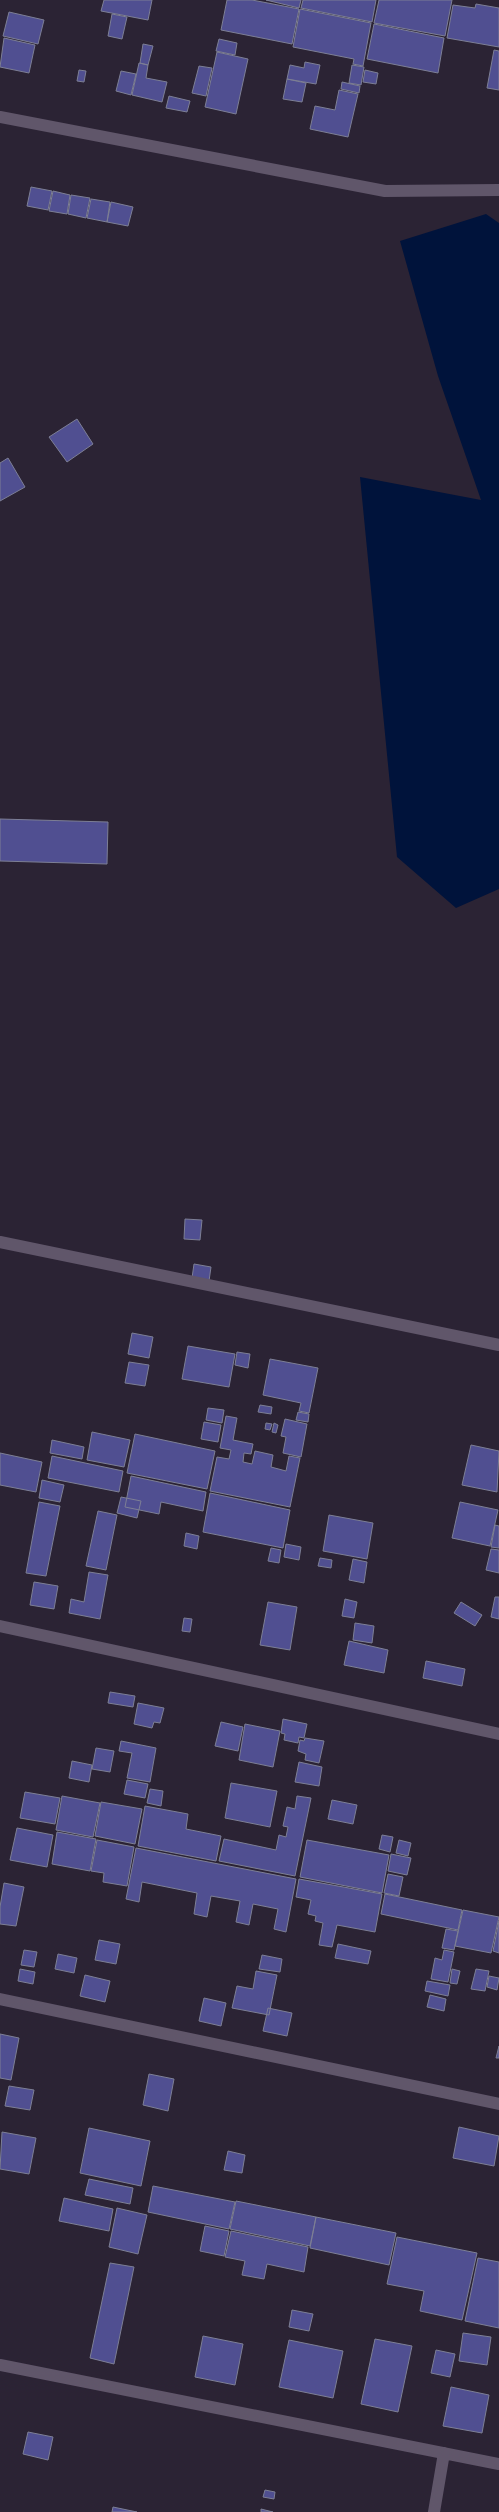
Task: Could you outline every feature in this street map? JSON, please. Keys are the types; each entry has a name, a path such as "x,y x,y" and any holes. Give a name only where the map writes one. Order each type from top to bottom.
{"street":[{"path":"0,117 385,190 499,190"},
{"path":"0,1242 499,1346"},
{"path":"0,1626 499,1734"},
{"path":"0,1998 499,2104"},
{"path":"0,2365 499,2464"},
{"path":"434,2512 444,2453"}],"water":[{"path":"486,214 499,223 499,889 456,908 397,857 360,477 481,500 438,376 400,241"}],"building":[{"path":"104,0 152,0 148,20 101,11"},
{"path":"227,0 252,0 299,9 292,44 221,30"},
{"path":"266,0 301,0 299,8"},
{"path":"303,0 376,0 372,22 301,8"},
{"path":"379,0 452,0 445,36 374,23"},
{"path":"476,4 499,8 499,47 447,38 453,5 475,8"},
{"path":"300,9 371,23 363,66 353,64 354,59 293,47"},
{"path":"9,12 44,20 38,44 3,36"},
{"path":"112,14 127,17 122,39 108,36"},
{"path":"374,24 444,38 438,73 367,59"},
{"path":"4,38 35,45 29,73 0,67"},
{"path":"219,39 237,43 235,55 216,51"},
{"path":"143,44 153,46 148,65 140,63"},
{"path":"494,50 499,51 499,90 487,88"},
{"path":"217,52 248,59 236,114 205,107"},
{"path":"305,62 320,65 316,84 287,79 290,65 304,68"},
{"path":"139,63 148,65 146,78 167,82 162,102 132,95"},
{"path":"352,65 364,67 361,85 349,83"},
{"path":"199,66 212,68 206,96 192,93"},
{"path":"79,70 86,71 84,82 77,81"},
{"path":"365,70 378,73 376,84 363,82"},
{"path":"121,71 136,74 131,95 116,91"},
{"path":"287,79 306,83 302,102 283,99"},
{"path":"342,82 360,86 359,93 341,89"},
{"path":"339,90 358,94 348,137 310,129 315,106 335,110"},
{"path":"169,96 190,101 187,112 166,108"},
{"path":"31,187 52,191 48,210 27,206"},
{"path":"53,191 70,195 67,214 49,211"},
{"path":"71,195 90,198 86,218 68,214"},
{"path":"91,199 110,202 107,222 87,218"},
{"path":"111,202 133,207 128,226 107,222"},
{"path":"77,419 93,444 67,462 49,437"},
{"path":"8,458 25,487 0,501 0,463"},
{"path":"0,819 108,822 107,864 0,861"},
{"path":"185,1219 202,1220 200,1240 184,1239"},
{"path":"194,1264 211,1267 209,1281 192,1278"},
{"path":"132,1333 153,1337 149,1358 128,1354"},
{"path":"188,1346 235,1354 229,1387 182,1379"},
{"path":"237,1352 250,1354 248,1368 235,1365"},
{"path":"270,1359 318,1368 309,1413 299,1411 301,1403 263,1395"},
{"path":"129,1362 149,1365 145,1386 125,1383"},
{"path":"260,1405 272,1407 271,1414 258,1412"},
{"path":"208,1408 224,1410 222,1423 206,1420"},
{"path":"298,1412 309,1414 308,1422 296,1420"},
{"path":"226,1416 237,1418 233,1440 253,1444 251,1454 244,1453 243,1462 252,1464 255,1451 273,1455 271,1467 286,1471 289,1456 300,1458 290,1507 210,1491 217,1457 229,1459 231,1450 220,1448"},
{"path":"285,1419 307,1424 301,1457 283,1453 286,1437 281,1436"},
{"path":"204,1422 221,1425 218,1442 201,1439"},
{"path":"266,1423 272,1424 270,1430 265,1429"},
{"path":"274,1423 278,1425 276,1433 272,1432"},
{"path":"92,1432 130,1440 124,1467 87,1460"},
{"path":"135,1434 215,1451 207,1489 127,1473"},
{"path":"52,1440 84,1447 82,1459 50,1453"},
{"path":"471,1445 499,1451 497,1492 462,1485"},
{"path":"0,1453 42,1462 36,1492 0,1485"},
{"path":"52,1456 123,1471 119,1492 48,1478"},
{"path":"131,1476 206,1492 203,1511 161,1502 159,1514 125,1507"},
{"path":"42,1480 64,1485 60,1502 39,1498"},
{"path":"210,1493 290,1510 283,1548 203,1532"},
{"path":"121,1497 141,1501 137,1518 117,1513"},
{"path":"39,1502 60,1506 46,1576 26,1573"},
{"path":"460,1502 498,1510 490,1546 452,1538"},
{"path":"98,1511 117,1515 106,1570 86,1566"},
{"path":"329,1515 373,1523 367,1559 323,1551"},
{"path":"495,1525 499,1526 499,1548 491,1547"},
{"path":"186,1533 199,1536 197,1549 184,1546"},
{"path":"286,1544 301,1547 299,1560 284,1557"},
{"path":"271,1548 281,1550 279,1563 268,1561"},
{"path":"491,1549 499,1550 499,1573 486,1570"},
{"path":"320,1558 332,1560 331,1568 318,1566"},
{"path":"353,1559 367,1562 364,1583 349,1580"},
{"path":"89,1572 108,1575 100,1619 69,1613 71,1599 84,1602"},
{"path":"34,1582 58,1586 54,1609 30,1605"},
{"path":"495,1597 499,1597 499,1619 491,1617"},
{"path":"345,1599 357,1602 354,1618 342,1616"},
{"path":"268,1602 297,1607 290,1650 260,1645"},
{"path":"461,1602 482,1615 475,1626 454,1613"},
{"path":"184,1618 192,1619 190,1632 182,1631"},
{"path":"355,1623 374,1626 372,1643 353,1640"},
{"path":"349,1641 388,1650 384,1673 344,1665"},
{"path":"426,1661 465,1669 462,1686 423,1678"},
{"path":"110,1692 135,1696 133,1707 108,1703"},
{"path":"138,1703 164,1708 160,1723 154,1722 152,1728 134,1724"},
{"path":"283,1719 307,1724 304,1738 299,1737 298,1743 284,1740 285,1734 281,1733"},
{"path":"221,1722 243,1727 238,1751 215,1746"},
{"path":"245,1724 280,1731 273,1767 239,1760"},
{"path":"305,1738 324,1741 319,1763 305,1760 306,1754 298,1751 300,1740 304,1741"},
{"path":"121,1741 156,1748 150,1782 127,1778 132,1753 119,1751"},
{"path":"96,1748 114,1751 110,1772 92,1769"},
{"path":"72,1761 92,1765 89,1782 69,1778"},
{"path":"299,1762 322,1767 319,1786 295,1782"},
{"path":"127,1780 148,1784 145,1798 124,1794"},
{"path":"231,1783 277,1791 270,1827 225,1818"},
{"path":"150,1789 163,1791 161,1806 147,1803"},
{"path":"25,1792 60,1798 55,1824 20,1818"},
{"path":"62,1796 100,1803 93,1837 56,1830"},
{"path":"297,1796 311,1798 295,1876 219,1861 224,1839 276,1850 279,1835 286,1837 288,1827 283,1826 287,1807 295,1809"},
{"path":"332,1800 357,1805 353,1824 328,1819"},
{"path":"101,1802 142,1809 135,1844 95,1836"},
{"path":"145,1806 188,1814 186,1829 221,1836 216,1861 138,1846"},
{"path":"17,1828 53,1835 47,1867 10,1860"},
{"path":"57,1832 96,1839 90,1871 52,1864"},
{"path":"382,1835 393,1837 390,1852 379,1849"},
{"path":"97,1840 134,1847 127,1886 103,1882 104,1873 91,1871"},
{"path":"307,1840 389,1855 382,1893 300,1877"},
{"path":"399,1840 411,1843 408,1856 396,1853"},
{"path":"136,1848 296,1879 286,1932 274,1929 278,1909 253,1904 249,1925 236,1922 240,1901 211,1896 207,1917 194,1914 197,1893 142,1882 139,1902 126,1899"},
{"path":"391,1854 411,1858 407,1875 388,1871"},
{"path":"388,1874 403,1877 399,1896 384,1893"},
{"path":"299,1879 382,1894 375,1932 337,1925 332,1947 319,1945 323,1923 315,1921 316,1916 308,1914 311,1900 296,1897"},
{"path":"4,1883 24,1887 16,1926 0,1924 0,1907"},
{"path":"385,1894 462,1910 458,1930 381,1914"},
{"path":"463,1910 499,1917 491,1953 455,1946"},
{"path":"499,1921 499,1953 493,1951"},
{"path":"446,1929 458,1931 454,1950 442,1948"},
{"path":"99,1940 120,1944 116,1964 95,1960"},
{"path":"338,1944 371,1951 368,1964 335,1958"},
{"path":"24,1950 37,1952 34,1967 21,1965"},
{"path":"444,1950 454,1952 448,1982 431,1979 435,1958 442,1960"},
{"path":"58,1954 77,1958 74,1973 55,1969"},
{"path":"262,1955 282,1959 280,1972 259,1969"},
{"path":"20,1969 35,1972 33,1984 18,1981"},
{"path":"452,1969 460,1971 457,1984 450,1983"},
{"path":"476,1969 489,1971 485,1991 471,1989"},
{"path":"256,1971 277,1975 269,2015 232,2008 237,1986 253,1989"},
{"path":"85,1975 110,1981 105,2002 80,1996"},
{"path":"489,1976 499,1978 497,1990 487,1987"},
{"path":"427,1981 450,1985 448,1996 425,1991"},
{"path":"430,1995 446,1999 444,2011 427,2007"},
{"path":"204,1998 226,2003 221,2026 199,2021"},
{"path":"268,2008 292,2013 287,2036 263,2031"},
{"path":"0,2034 19,2038 11,2080 0,2078"},
{"path":"499,2046 499,2058 496,2058"},
{"path":"149,2074 174,2079 168,2111 143,2105"},
{"path":"9,2086 34,2090 30,2110 5,2106"},
{"path":"459,2127 499,2136 494,2166 453,2158"},
{"path":"89,2128 150,2141 141,2186 80,2173"},
{"path":"2,2132 36,2138 29,2174 0,2169"},
{"path":"228,2151 245,2155 242,2173 224,2170"},
{"path":"89,2179 133,2188 130,2204 85,2195"},
{"path":"153,2186 235,2202 229,2229 148,2212"},
{"path":"64,2198 113,2209 109,2231 59,2221"},
{"path":"236,2201 316,2217 310,2246 230,2229"},
{"path":"117,2208 147,2215 138,2254 109,2247"},
{"path":"316,2217 396,2233 389,2265 310,2248"},
{"path":"205,2226 229,2231 224,2256 200,2251"},
{"path":"231,2231 308,2247 304,2272 267,2264 264,2279 242,2275 245,2261 225,2257"},
{"path":"397,2237 477,2253 462,2320 420,2311 424,2291 387,2284"},
{"path":"478,2258 499,2262 499,2328 465,2321"},
{"path":"110,2263 134,2267 114,2364 90,2358"},
{"path":"292,2310 313,2314 309,2331 289,2327"},
{"path":"463,2333 491,2337 487,2365 459,2361"},
{"path":"203,2336 243,2344 235,2385 195,2377"},
{"path":"375,2339 412,2346 398,2412 361,2404"},
{"path":"289,2340 343,2351 333,2398 279,2387"},
{"path":"436,2350 455,2354 450,2377 431,2373"},
{"path":"451,2387 489,2395 482,2433 443,2426"},
{"path":"28,2432 53,2437 48,2460 23,2454"},
{"path":"265,2490 275,2492 274,2499 263,2497"},
{"path":"113,2507 137,2512 112,2512"},
{"path":"261,2509 273,2512 261,2512"}]}
